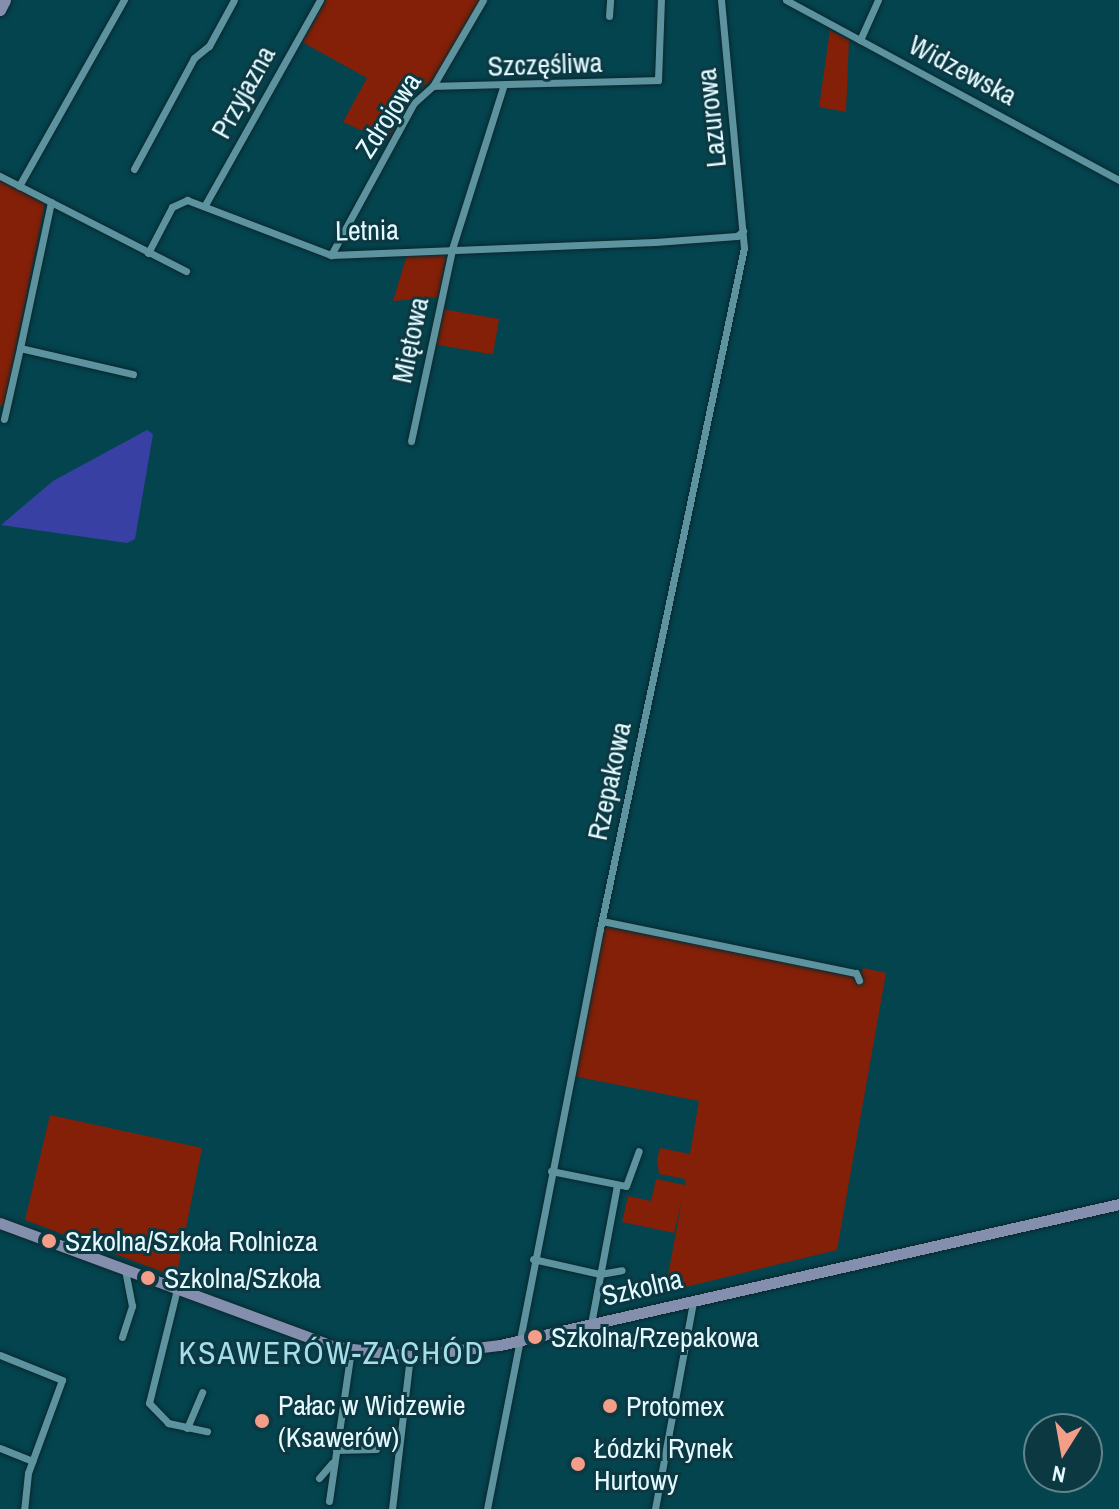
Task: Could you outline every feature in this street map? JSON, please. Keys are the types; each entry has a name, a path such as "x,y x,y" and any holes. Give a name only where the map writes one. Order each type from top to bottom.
{"street":[{"path":"0,10 5,0"},
{"path":"19,186 124,0"},
{"path":"134,169 194,58 209,46 234,0"},
{"name":"Przyjazna","path":"205,205 320,0"},
{"name":"Zdrojowa","path":"331,255 414,103 433,86 483,0"},
{"path":"609,16 610,0"},
{"name":"Szczęśliwa","path":"433,86 503,87 658,80 661,0"},
{"name":"Lazurowa","path":"721,0 743,231"},
{"name":"Widzewska","path":"786,0 1119,180"},
{"path":"860,40 878,0"},
{"name":"Miętowa","path":"411,441 452,249 503,87"},
{"path":"0,176 186,271"},
{"path":"148,253 176,203 187,200 205,205"},
{"path":"4,419 51,202"},
{"name":"Letnia","path":"205,205 331,255 655,242 737,236 743,231"},
{"name":"Rzepakowa","path":"487,1509 521,1340 533,1259 744,248 743,231"},
{"path":"20,348 133,374"},
{"path":"602,921 856,973 859,980"},
{"path":"551,1171 629,1185 639,1151"},
{"path":"591,1324 617,1185"},
{"name":"Szkolna","path":"0,1223 351,1351 410,1356 521,1340 1119,1204"},
{"path":"533,1259 600,1274 622,1270"},
{"path":"122,1337 132,1306 125,1269"},
{"path":"177,1289 149,1403 164,1421 207,1431"},
{"path":"655,1509 693,1301"},
{"path":"329,1501 351,1351"},
{"path":"0,1355 62,1377 33,1461 24,1509"},
{"path":"392,1509 410,1356"},
{"path":"187,1428 202,1392"},
{"path":"0,1448 33,1461"},
{"path":"319,1478 335,1454 376,1449"}],"shaded area":[{"path":"326,0 480,0 432,80 415,92 387,142 343,122 367,78 302,42"},
{"path":"830,30 849,40 846,112 819,107"},
{"path":"0,179 45,203 4,406 0,406"},
{"path":"447,253 438,297 393,301 407,255"},
{"path":"442,309 499,319 493,355 436,344"},
{"path":"147,430 153,434 135,539 127,543 1,525 53,481"},
{"path":"603,926 860,978 863,968 886,973 837,1250 665,1292 682,1199 674,1233 622,1222 628,1196 651,1201 656,1179 685,1185 685,1179 659,1174 657,1160 660,1148 690,1154 699,1101 573,1076"},
{"path":"50,1115 202,1148 176,1277 25,1220"}],"place":[{"name":"Szkolna/Szkoła Rolnicza","path":"49,1241"},
{"name":"Szkolna/Szkoła","path":"148,1278"},
{"name":"Szkolna/Rzepakowa","path":"535,1337"},
{"name":"Protomex","path":"610,1406"},
{"name":"Pałac w Widzewie (Ksawerów)","path":"262,1421"},
{"name":"Łódzki Rynek Hurtowy","path":"578,1464"}],"district":[{"name":"KSAWERÓW-ZACHÓD","path":"332,1353"}]}
